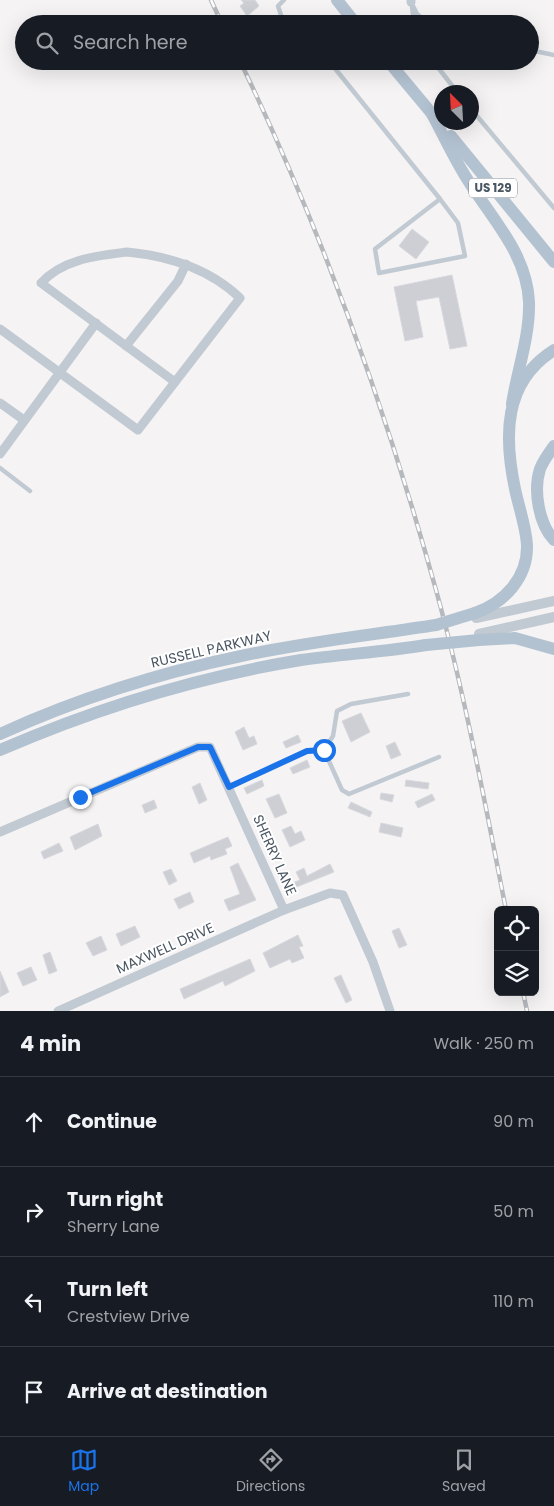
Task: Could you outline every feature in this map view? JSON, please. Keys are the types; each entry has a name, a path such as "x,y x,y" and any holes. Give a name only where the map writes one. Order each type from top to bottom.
{"main road":[{"path":"337,0 349,15"},
{"name":"US 129","path":"395,70 554,262"},
{"name":"RUSSELL PARKWAY","path":"0,734 69,705 169,673 281,648 436,625 475,615 495,604 512,589 525,560 526,536 509,452 512,404 528,319 529,301 523,269 511,244 470,183 432,114"},
{"path":"512,404 532,368 554,350"},
{"path":"554,446 540,467 537,493 541,515 554,540"},
{"name":"RUSSELL PARKWAY","path":"0,750 95,713 190,683 302,660 479,637 515,638 554,649"}],"street":[{"path":"0,329 138,430 240,298 230,288 186,264 156,255 127,252 89,257 52,270 41,283 175,382"},
{"path":"126,346 178,281 186,264"},
{"path":"0,454 96,323"},
{"path":"0,403 24,420"},
{"path":"475,615 554,601"},
{"path":"479,637 554,617"},
{"name":"SHERRY LANE","path":"0,832 198,747 210,747 284,910 330,893 343,895 373,962 390,1011"},
{"name":"MAXWELL DRIVE","path":"58,1011 80,1007 284,910"}],"lane":[{"path":"281,15 278,6 284,0"},
{"path":"411,1 413,15"},
{"path":"411,1 419,15"},
{"path":"539,52 554,55"},
{"path":"336,70 440,199 458,222 465,256 379,273 375,249 440,199"},
{"path":"439,70 451,85"},
{"path":"479,118 554,208"},
{"path":"0,468 30,491"},
{"path":"324,750 333,736 337,711 351,704 408,694"},
{"path":"324,750 342,790 349,794 439,757"},
{"path":"229,787 307,751 324,750"}],"building":[{"path":"241,0 255,0 259,6 246,15 240,6 244,3"},
{"path":"412,229 429,242 416,259 399,246"},
{"path":"452,275 467,346 450,349 439,297 416,301 423,337 405,341 394,287"},
{"path":"361,713 370,732 351,742 342,721"},
{"path":"244,727 249,738 254,736 257,744 243,750 235,732"},
{"path":"298,735 301,742 286,748 283,742"},
{"path":"395,742 401,755 391,759 386,746"},
{"path":"307,760 310,767 293,774 290,768"},
{"path":"262,780 264,786 247,794 244,788"},
{"path":"406,780 429,783 428,789 405,786"},
{"path":"200,783 207,800 199,804 192,787"},
{"path":"381,793 394,795 392,802 380,799"},
{"path":"279,794 287,813 275,818 266,799"},
{"path":"432,794 435,800 418,808 415,802"},
{"path":"154,800 157,808 145,813 142,805"},
{"path":"351,802 372,812 370,817 348,808"},
{"path":"381,823 403,828 401,837 379,832"},
{"path":"98,824 102,836 75,850 70,837"},
{"path":"291,826 295,834 301,831 305,840 290,847 282,830"},
{"path":"228,837 232,846 225,849 227,854 211,860 210,856 194,863 190,853"},
{"path":"59,843 63,851 44,859 41,852"},
{"path":"238,863 256,900 229,911 224,900 240,894 230,867"},
{"path":"330,864 334,872 294,888 292,883 300,880 296,872 304,868 307,876"},
{"path":"171,869 177,881 169,885 163,872"},
{"path":"190,892 194,902 179,909 174,899"},
{"path":"135,926 140,937 121,946 116,934"},
{"path":"399,928 407,945 399,948 392,931"},
{"path":"298,935 303,946 299,947 304,958 292,963 290,959 270,968 263,953"},
{"path":"101,936 107,950 93,956 86,943"},
{"path":"50,952 57,971 49,974 43,955"},
{"path":"250,959 255,971 225,986 223,981 184,999 180,989"},
{"path":"31,967 37,980 23,986 17,973"},
{"path":"0,971 9,992 0,997"},
{"path":"341,975 352,1000 346,1003 334,978"}],"railway":[{"path":"211,0 218,15"},
{"path":"244,70 270,125 325,255 374,388 417,522 456,669 505,906"},
{"path":"524,996 527,1011"}],"route":[{"path":"80,797 198,747 210,747 229,787 307,751 324,750"}]}
